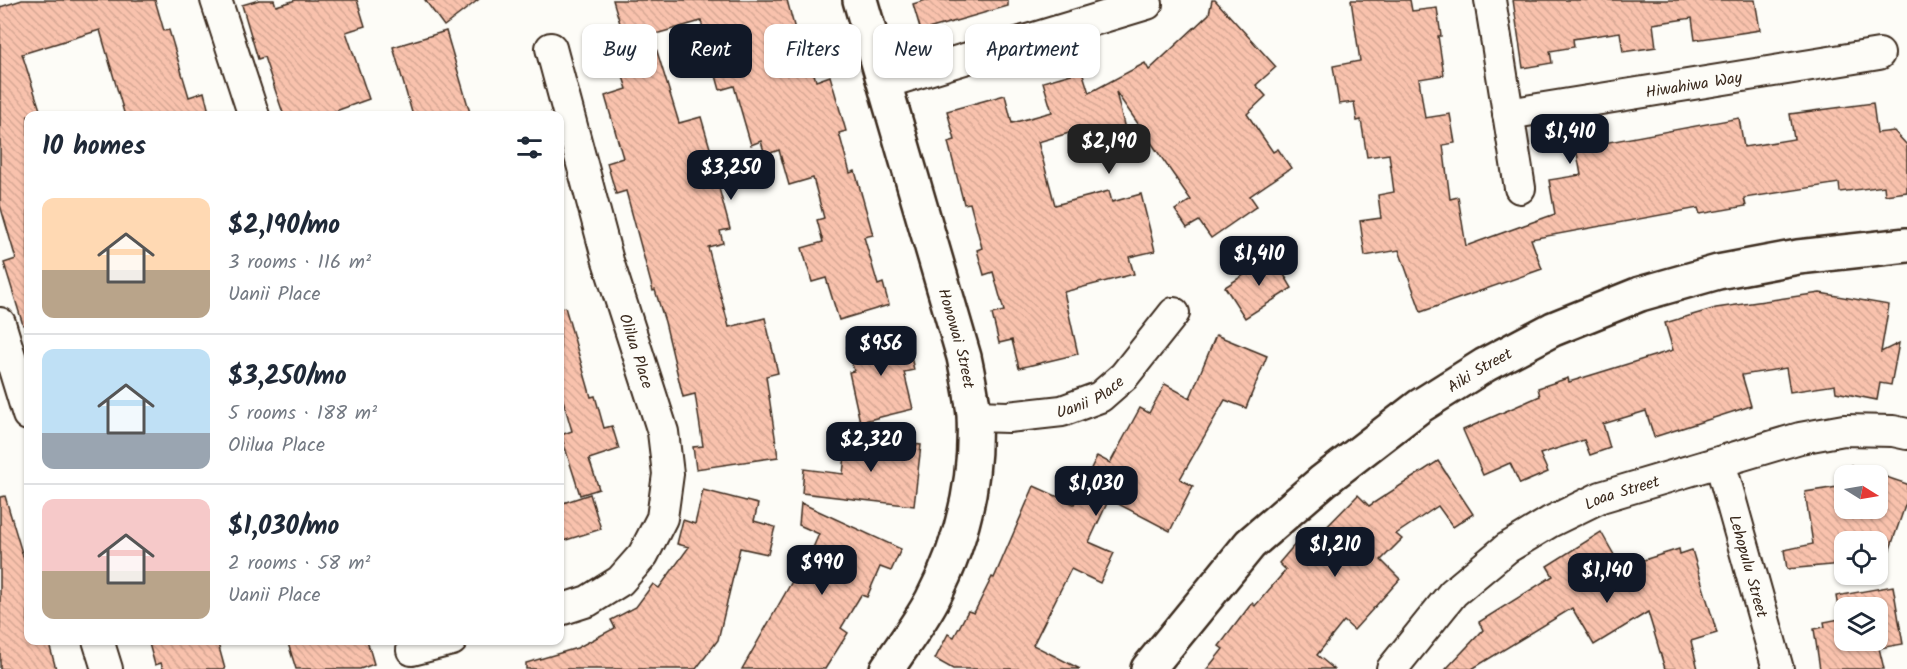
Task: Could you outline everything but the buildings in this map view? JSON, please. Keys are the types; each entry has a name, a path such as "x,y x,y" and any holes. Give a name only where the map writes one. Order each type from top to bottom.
{"street":[{"path":"216,0 252,111"},
{"name":"Honowai Street","path":"860,0 964,357 974,416 973,470 965,516 953,556 931,602 887,669"},
{"path":"1490,0 1520,188"},
{"path":"885,82 1147,4"},
{"name":"Olilua Place","path":"551,48 608,261 663,432 668,474 662,518 643,555 620,581 588,601 564,609"},
{"name":"Hiwahiwa Way","path":"1508,114 1879,54"},
{"name":"Aiki Street","path":"1148,669 1250,544 1323,481 1411,413 1485,365 1553,329 1640,294 1718,273 1787,259 1907,245"},
{"name":"Uanii Place","path":"974,416 1008,417 1062,411 1100,397 1124,376 1174,313"},
{"path":"0,323 24,402"},
{"name":"Loaa Street","path":"1392,669 1453,593 1508,548 1550,522 1601,497 1800,438 1844,430 1907,434"},
{"name":"Lehopulu Street","path":"1720,462 1778,669"},
{"path":"100,645 107,669"},
{"path":"413,653 437,645"}]}
